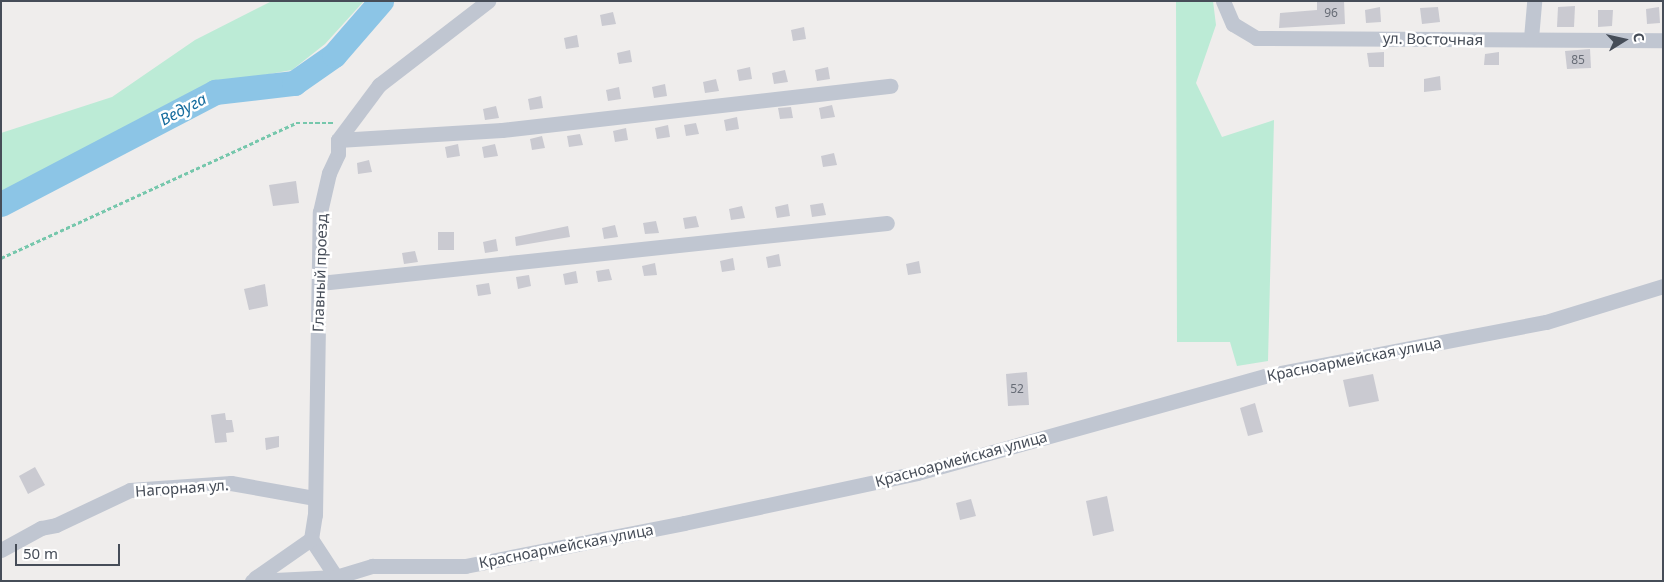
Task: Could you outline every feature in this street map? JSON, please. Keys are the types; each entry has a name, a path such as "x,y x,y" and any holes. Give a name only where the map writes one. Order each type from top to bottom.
{"street":[{"name":"Главный проезд","path":"311,539 314,498 320,283 320,212 328,173 338,154 338,140 347,123 379,85 488,1"},
{"name":"ул. Восточная","path":"1223,1 1234,24 1256,38 1663,40"},
{"path":"1531,38 1534,1"},
{"path":"338,140 502,130 891,86"},
{"path":"320,283 887,222"},
{"name":"Красноармейская улица","path":"254,580 343,579 372,566 465,566 918,473 1265,376 1546,322 1663,286"},
{"name":"Нагорная ул.","path":"1,550 41,528 56,525 130,490 231,483 314,498"},
{"path":"254,580 311,539 343,579"}],"path":[{"path":"1,258 296,123 347,123"}],"green space":[{"path":"272,1 364,1 325,44 292,70 220,83 7,192 1,201 1,133 112,97 195,40"},
{"path":"1176,1 1213,1 1216,25 1196,83 1222,137 1274,120 1268,361 1237,366 1230,342 1177,342"}],"building":[{"path":"1317,1 1344,1 1345,24 1279,28 1280,13 1317,10"},
{"path":"1575,6 1574,27 1557,27 1558,7"},
{"path":"1380,7 1381,22 1366,23 1365,10"},
{"path":"1438,7 1440,22 1422,24 1420,8"},
{"path":"1659,7 1660,23 1647,24 1646,9"},
{"path":"1598,10 1613,10 1612,26 1598,27"},
{"path":"613,12 616,24 602,26 600,15"},
{"path":"804,27 806,39 793,41 791,30"},
{"path":"577,35 579,47 566,49 564,38"},
{"path":"1590,49 1591,68 1567,69 1565,51"},
{"path":"630,50 632,62 619,64 617,53"},
{"path":"1384,52 1384,67 1369,67 1367,53"},
{"path":"1499,52 1499,65 1484,65 1485,54"},
{"path":"750,67 752,79 739,81 737,70"},
{"path":"828,67 830,79 817,81 815,70"},
{"path":"785,70 788,82 774,84 772,73"},
{"path":"1440,76 1441,90 1424,92 1424,79"},
{"path":"716,79 719,91 705,93 703,82"},
{"path":"665,84 667,96 654,98 652,87"},
{"path":"619,87 621,99 608,101 606,90"},
{"path":"541,96 543,108 530,110 528,99"},
{"path":"832,105 835,117 821,119 819,108"},
{"path":"496,106 499,118 485,120 483,109"},
{"path":"791,107 793,118 780,119 778,108"},
{"path":"737,117 739,129 726,131 724,120"},
{"path":"696,123 699,134 686,136 684,125"},
{"path":"668,125 670,137 657,139 655,128"},
{"path":"626,128 628,140 615,142 613,131"},
{"path":"580,134 583,145 569,147 567,136"},
{"path":"542,136 545,148 532,150 530,139"},
{"path":"458,144 460,156 447,158 445,147"},
{"path":"495,144 498,156 484,158 482,147"},
{"path":"834,153 837,165 823,167 821,156"},
{"path":"369,160 372,172 358,174 357,163"},
{"path":"296,181 299,203 273,206 269,185"},
{"path":"823,203 826,215 812,217 810,205"},
{"path":"788,204 790,216 777,218 775,207"},
{"path":"742,206 745,218 731,220 729,209"},
{"path":"696,216 699,227 685,229 683,218"},
{"path":"656,221 659,233 645,234 643,223"},
{"path":"615,225 618,237 604,239 602,228"},
{"path":"568,226 570,237 516,246 515,237"},
{"path":"438,232 454,232 454,250 438,250"},
{"path":"496,239 498,251 485,253 483,242"},
{"path":"415,251 418,262 404,264 402,253"},
{"path":"779,254 781,266 768,268 766,257"},
{"path":"733,258 735,270 722,272 720,261"},
{"path":"919,261 921,273 908,275 906,264"},
{"path":"655,263 657,275 644,276 642,266"},
{"path":"609,269 612,280 598,282 596,271"},
{"path":"576,271 578,283 565,285 563,274"},
{"path":"529,275 531,286 518,289 516,277"},
{"path":"489,283 491,294 478,296 476,285"},
{"path":"265,284 268,306 249,310 244,289"},
{"path":"1027,372 1029,405 1008,406 1006,374"},
{"path":"1373,374 1379,401 1349,407 1343,380"},
{"path":"1255,403 1263,432 1248,436 1240,408"},
{"path":"225,413 226,420 232,420 234,432 226,433 227,442 215,443 211,415"},
{"path":"279,436 279,447 266,450 265,438"},
{"path":"35,467 45,485 28,494 19,476"},
{"path":"1107,496 1114,531 1093,536 1086,501"},
{"path":"971,499 976,516 960,520 956,503"}],"waterway":[{"name":"Ведуга","path":"1,204 215,92 294,83 334,55 381,1"}]}
